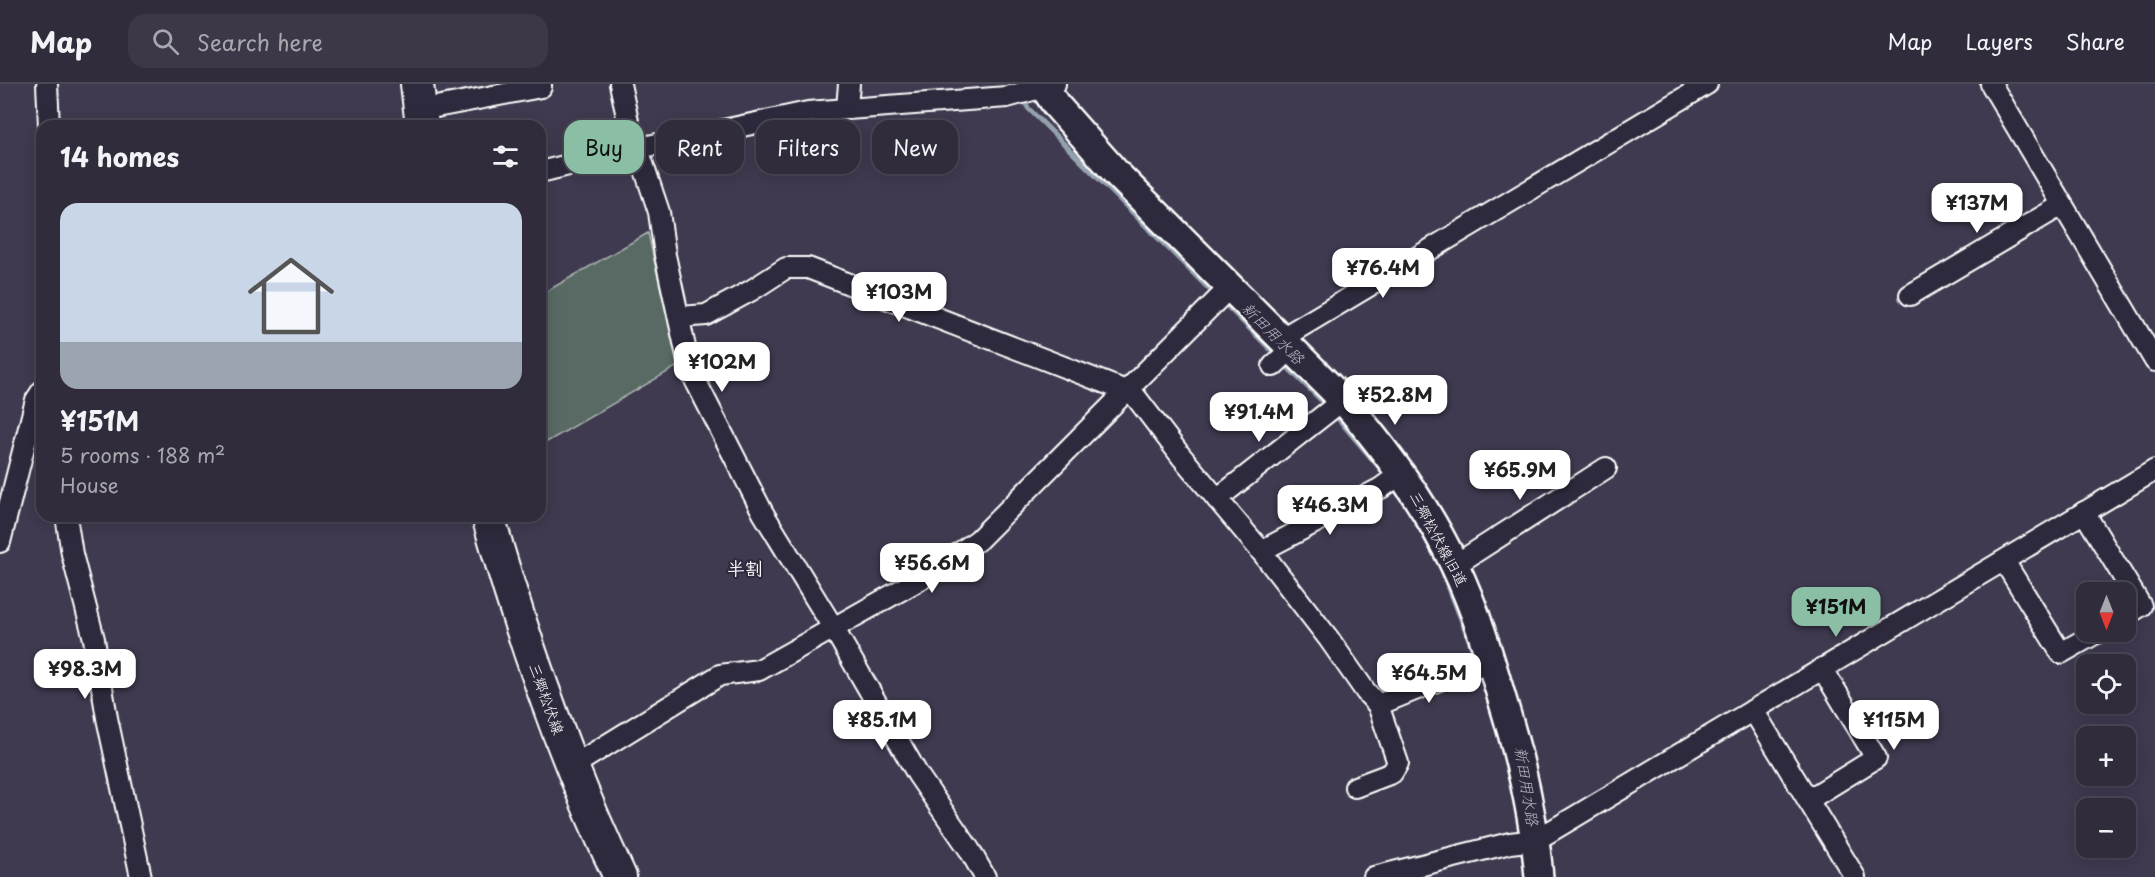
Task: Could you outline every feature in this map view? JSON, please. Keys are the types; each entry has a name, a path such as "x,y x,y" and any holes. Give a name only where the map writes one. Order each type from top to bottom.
{"main road":[{"name":"三郷松伏線","path":"491,522 528,650 571,766 620,877"}],"street":[{"path":"46,84 49,120"},
{"path":"420,107 541,87 541,84"},
{"path":"620,84 629,120"},
{"path":"847,108 849,84"},
{"path":"1283,352 1707,84"},
{"path":"1991,84 2155,361"},
{"path":"644,147 808,112 1007,97 1043,87"},
{"name":"三郷松伏線旧道","path":"1043,87 1221,296 1283,352 1334,408 1376,439 1392,480 1431,521 1455,565 1470,601 1481,666 1521,764 1524,841 1539,877"},
{"path":"546,171 564,166"},
{"path":"644,172 658,212 690,370 763,513 834,629 918,775 969,849 985,877"},
{"path":"1910,295 2062,205"},
{"path":"680,317 706,315 786,268 808,268 1128,390 1261,551 1378,705 1398,763 1392,773 1354,788"},
{"path":"571,766 720,675 759,670 834,629 926,576 978,540 1221,296"},
{"path":"0,542 36,400"},
{"path":"1217,499 1334,408"},
{"path":"1455,565 1606,468"},
{"path":"1374,877 1524,841 1753,710 2155,470"},
{"path":"1261,551 1392,480"},
{"path":"2084,512 2126,582"},
{"path":"67,522 72,554 94,639 111,740 141,877"},
{"path":"2004,561 2061,653 2080,642"},
{"path":"2136,598 2141,606 2136,609"},
{"path":"1378,705 1481,666"},
{"path":"1808,800 1876,758 1822,668"},
{"path":"1753,710 1855,877"}],"green space":[{"path":"648,233 678,366 546,443 546,292"}],"waterway":[{"name":"新田用水路","path":"1023,98 1028,108 1215,295"},
{"name":"新田用水路","path":"1222,301 1277,356"},
{"name":"新田用水路","path":"1283,363 1328,407"},
{"name":"新田用水路","path":"1334,414 1388,478"},
{"name":"新田用水路","path":"1414,518 1440,565 1478,663"}],"district":[{"name":"半割","path":"745,569"}]}
